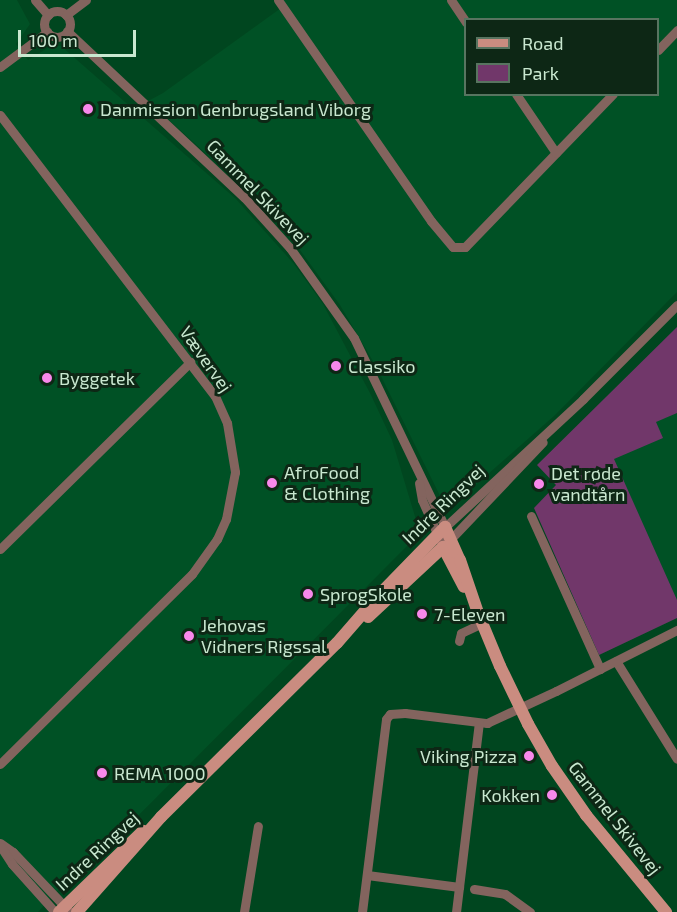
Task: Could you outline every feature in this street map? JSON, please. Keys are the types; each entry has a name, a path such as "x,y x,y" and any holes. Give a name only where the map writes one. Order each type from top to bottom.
{"main road":[{"name":"Gammel Skivevej","path":"441,531 521,708 568,790 666,912"},
{"name":"Indre Ringvej","path":"337,643 377,597 441,531"},
{"name":"Indre Ringvej","path":"77,912 161,818 337,643 447,543"},
{"name":"Indre Ringvej","path":"62,910 134,838 161,818"}],"street":[{"path":"35,0 48,15"},
{"path":"66,15 86,0"},
{"path":"278,0 438,230 453,247 460,249 465,247 611,96"},
{"path":"451,0 464,20"},
{"path":"57,11 66,15 69,23 67,31 57,36 47,32 44,23 48,15 57,11"},
{"path":"659,48 677,30"},
{"name":"Gammel Skivevej","path":"67,31 244,197 290,248 354,338 385,398 417,472 422,500 441,531"},
{"path":"0,67 47,32"},
{"path":"517,96 556,153"},
{"name":"Vævervej","path":"0,115 215,396 227,423 235,472 232,501 217,539 192,574 0,764"},
{"name":"Indre Ringvej","path":"447,543 583,399 677,305"},
{"path":"0,549 190,362"},
{"name":"Indre Ringvej","path":"441,531 583,399"},
{"path":"531,516 600,669"},
{"path":"459,641 461,633 480,618"},
{"path":"362,912 386,719 390,714 405,713 479,723 495,720 677,630"},
{"path":"616,661 677,759"},
{"path":"456,912 479,723"},
{"path":"243,912 258,826"},
{"path":"0,844 13,852 62,910"},
{"path":"367,875 459,887"},
{"path":"474,890 505,894 530,912"}],"shaded area":[{"path":"0,0 17,0 30,24 16,44 28,60 51,46 61,46 236,199 294,264 323,304 371,395 392,440 420,533 72,882 63,885 38,912 0,912"},
{"path":"275,0 677,0 677,292 554,416 447,510 377,368 340,305 300,250 256,199 148,101 163,93 281,8"},
{"path":"677,330 677,618 599,655 560,487"}],"green space":[{"path":"677,327 677,413 656,422 663,438 614,459 677,600 677,618 599,655 534,508 556,485 537,465"}],"place":[{"name":"Danmission Genbrugsland Viborg","path":"88,109"},
{"name":"Classiko","path":"336,366"},
{"name":"Byggetek","path":"47,378"},
{"name":"AfroFood & Clothing","path":"272,483"},
{"name":"Det røde vandtårn","path":"539,484"},
{"name":"SprogSkole","path":"308,594"},
{"name":"7-Eleven","path":"422,614"},
{"name":"Jehovas Vidners Rigssal","path":"189,636"},
{"name":"Viking Pizza","path":"529,756"},
{"name":"REMA 1000","path":"102,773"},
{"name":"Kokken","path":"552,795"}]}
